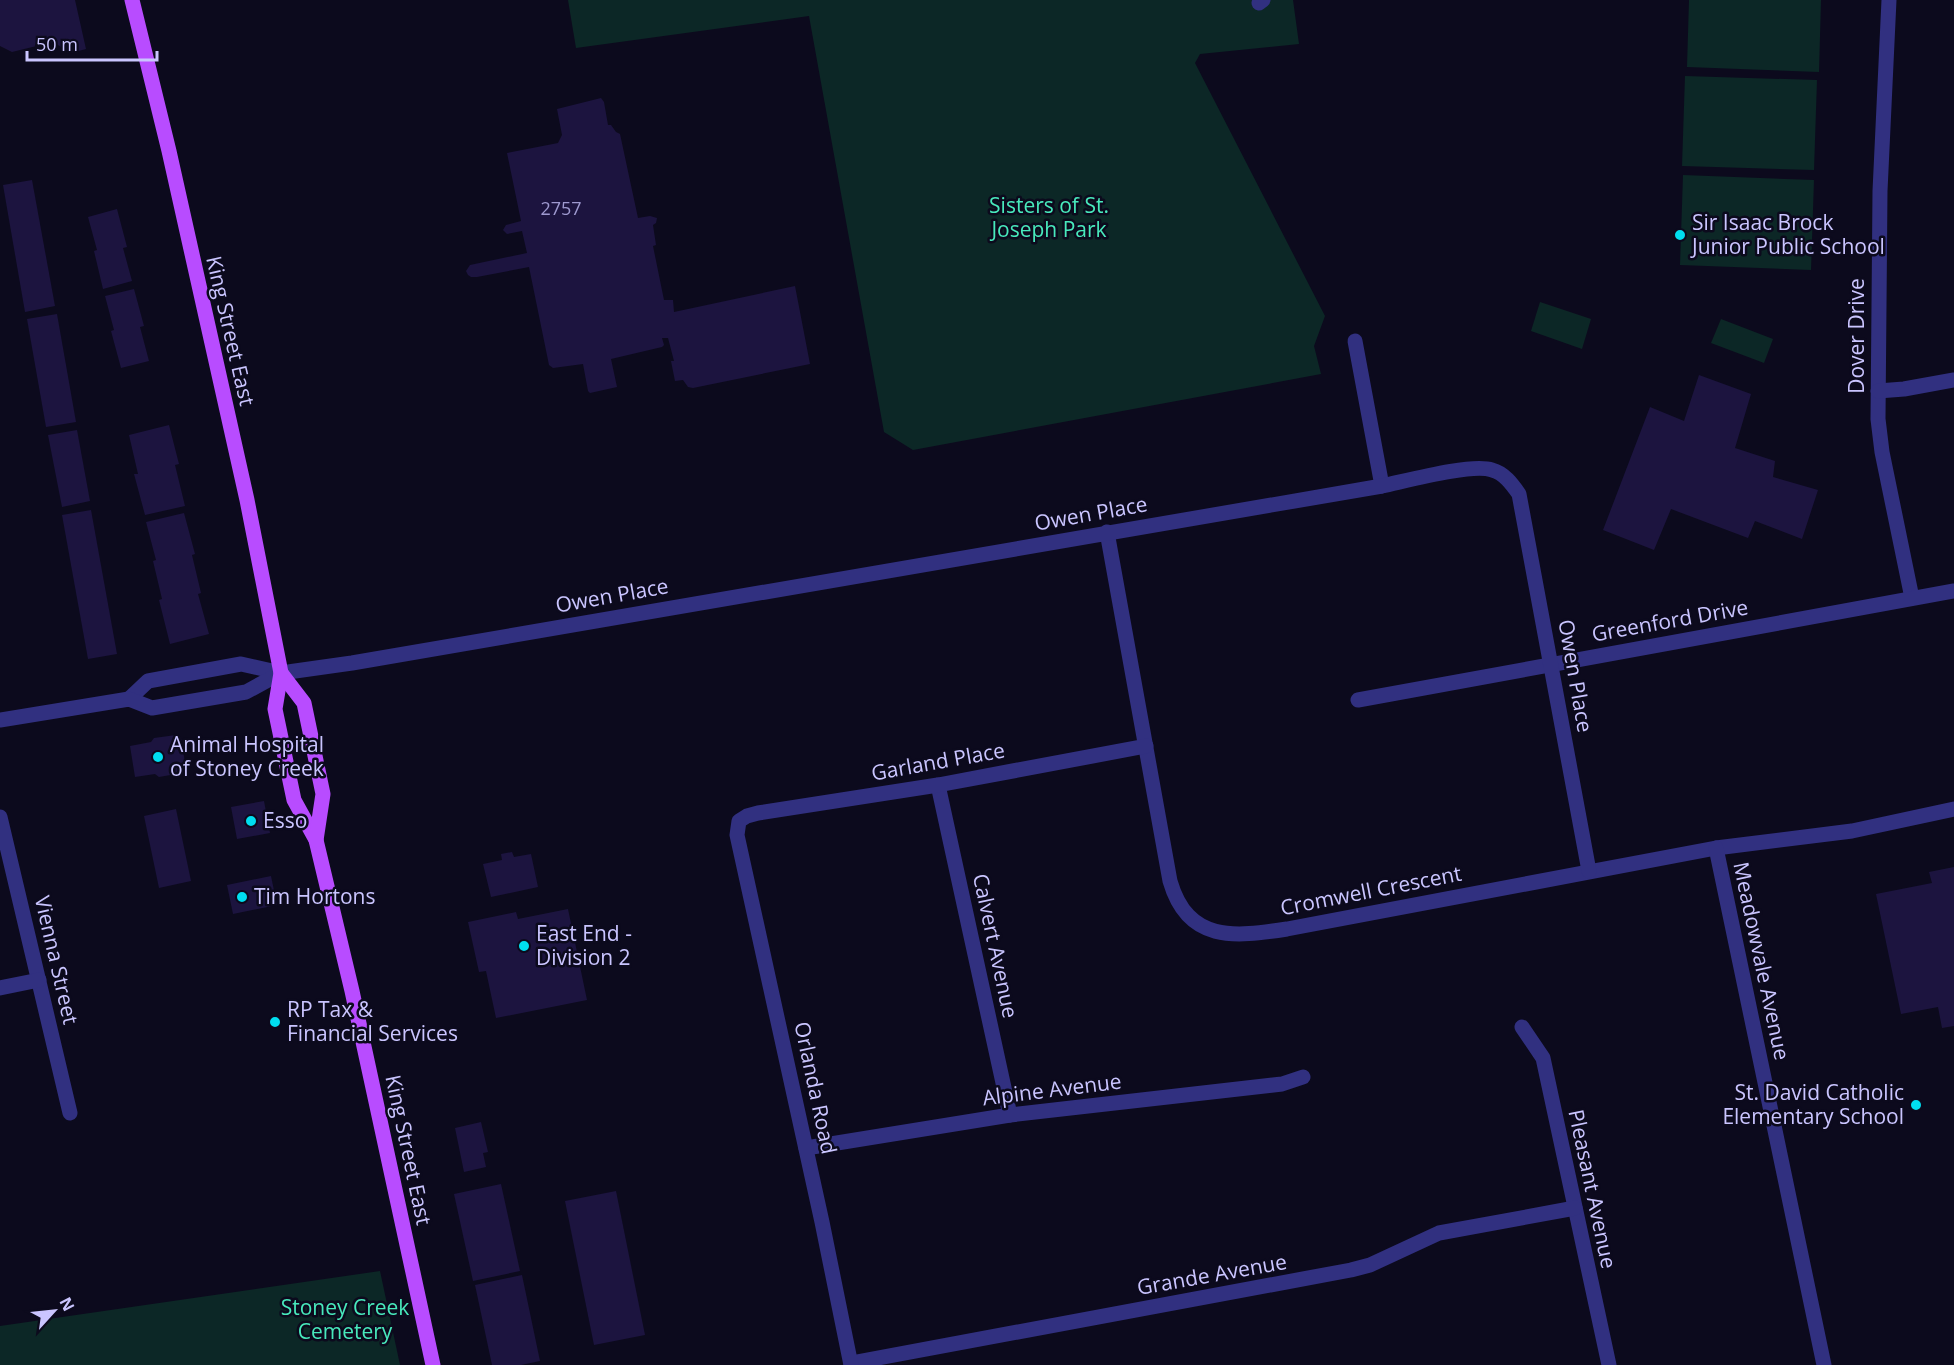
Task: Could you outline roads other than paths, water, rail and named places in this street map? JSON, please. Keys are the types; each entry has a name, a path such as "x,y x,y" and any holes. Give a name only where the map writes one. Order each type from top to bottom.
{"main road":[{"name":"King Street East","path":"132,0 247,500 281,673 275,709 294,800 316,840 355,1002 433,1365"},
{"name":"King Street East","path":"281,673 304,703 323,794 316,840"}],"street":[{"name":"Dover Drive","path":"1889,0 1880,203 1878,419 1882,452 1912,598"},
{"path":"1355,341 1382,486"},
{"path":"1878,391 1954,380"},
{"name":"Owen Place","path":"281,673 352,663 1382,486 1475,468 1493,470 1508,479 1519,494 1589,871"},
{"name":"Cromwell Crescent","path":"1107,532 1170,881 1176,900 1189,918 1209,931 1256,933 1287,928 1716,848 1852,831 1954,809"},
{"name":"Greenford Drive","path":"1358,700 1954,591"},
{"path":"129,699 148,681 241,664 281,673"},
{"path":"0,720 129,699 152,708 200,700 246,692 281,673"},
{"name":"Garland Place","path":"739,821 758,813 938,785 1146,746"},
{"name":"Calvert Avenue","path":"938,785 1010,1115"},
{"name":"Vienna Street","path":"0,817 70,1113"},
{"name":"Orlanda Road","path":"739,821 737,835 851,1364"},
{"name":"Meadowvale Avenue","path":"1716,848 1824,1365"},
{"path":"0,988 39,980"},
{"name":"Pleasant Avenue","path":"1522,1027 1543,1058 1609,1365"},
{"name":"Alpine Avenue","path":"806,1148 1010,1115 1282,1084 1303,1077"},
{"name":"Grande Avenue","path":"851,1364 1351,1270 1370,1265 1439,1233 1575,1208"}],"place":[{"name":"Sir Isaac Brock Junior Public School","path":"1680,235"},
{"name":"Animal Hospital of Stoney Creek","path":"158,757"},
{"name":"Esso","path":"251,821"},
{"name":"Tim Hortons","path":"242,897"},
{"name":"East End - Division 2","path":"524,946"},
{"name":"RP Tax & Financial Services","path":"275,1022"},
{"name":"St. David Catholic Elementary School","path":"1916,1105"}],"park label":[{"name":"Sisters of St. Joseph Park","path":"1049,218"},
{"name":"Stoney Creek Cemetery","path":"345,1320"}]}
